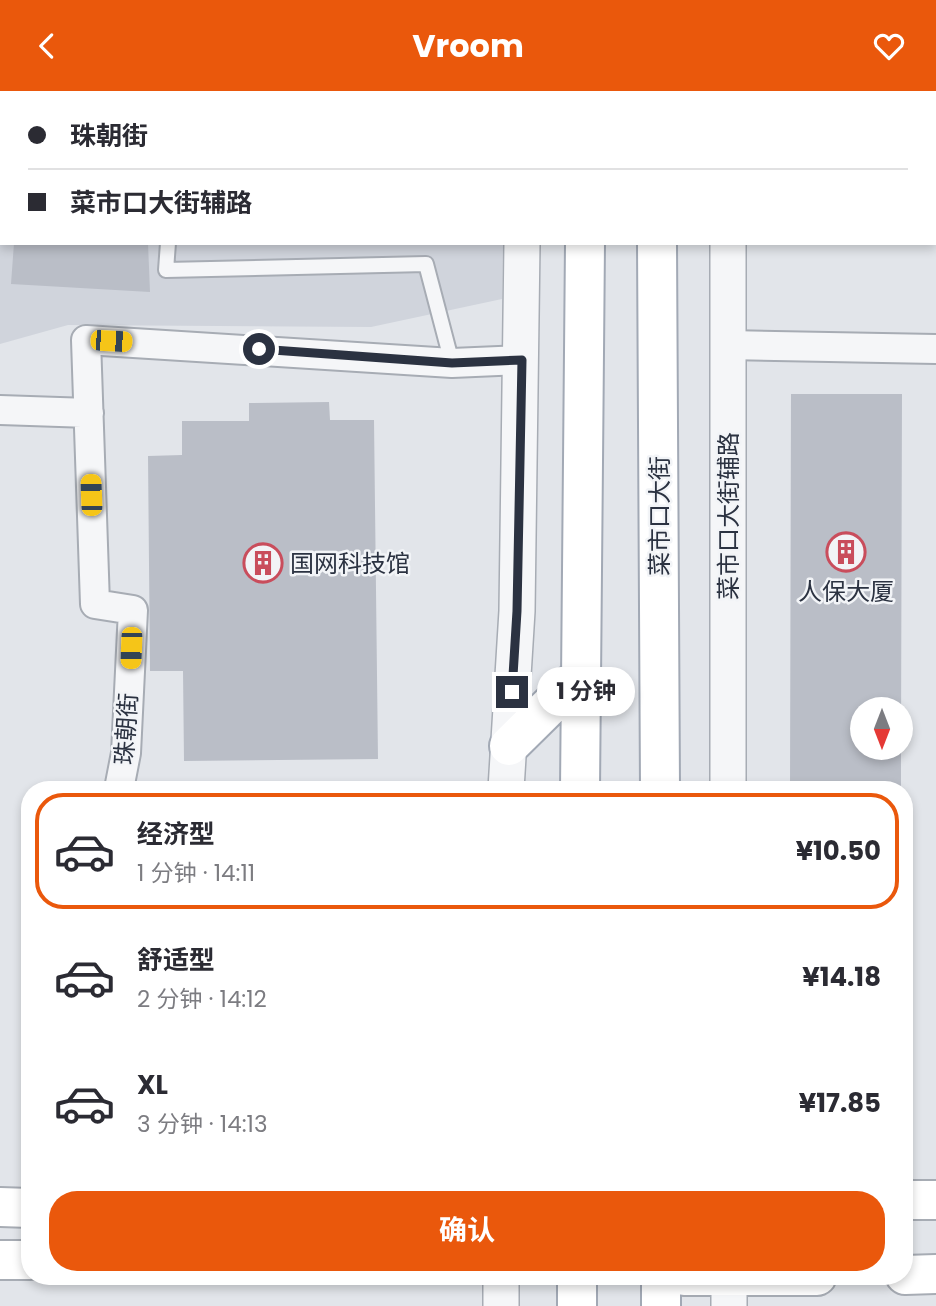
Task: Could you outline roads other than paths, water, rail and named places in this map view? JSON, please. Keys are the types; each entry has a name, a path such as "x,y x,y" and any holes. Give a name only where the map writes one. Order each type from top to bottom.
{"main road":[{"path":"580,781 585,245"},
{"name":"菜市口大街","path":"657,245 660,781"},
{"path":"509,746 581,675"},
{"path":"913,1200 936,1200"},
{"path":"0,1207 21,1208"},
{"path":"0,1260 21,1260"},
{"path":"913,1275 936,1274"},
{"path":"577,1285 577,1306"},
{"path":"661,1285 661,1306"}],"street":[{"path":"507,781 517,611 522,245"},
{"name":"菜市口大街辅路","path":"727,245 728,781"},
{"name":"珠朝街","path":"121,781 126,753 133,610 95,604 86,339 452,363 522,360"},
{"path":"728,345 936,349"},
{"path":"0,410 89,413"},
{"path":"501,1285 501,1306"}],"lane":[{"path":"168,245 166,269 426,264 452,363"}],"place":[{"name":"人保大厦","path":"846,552"},
{"name":"国网科技馆","path":"263,563"}]}
